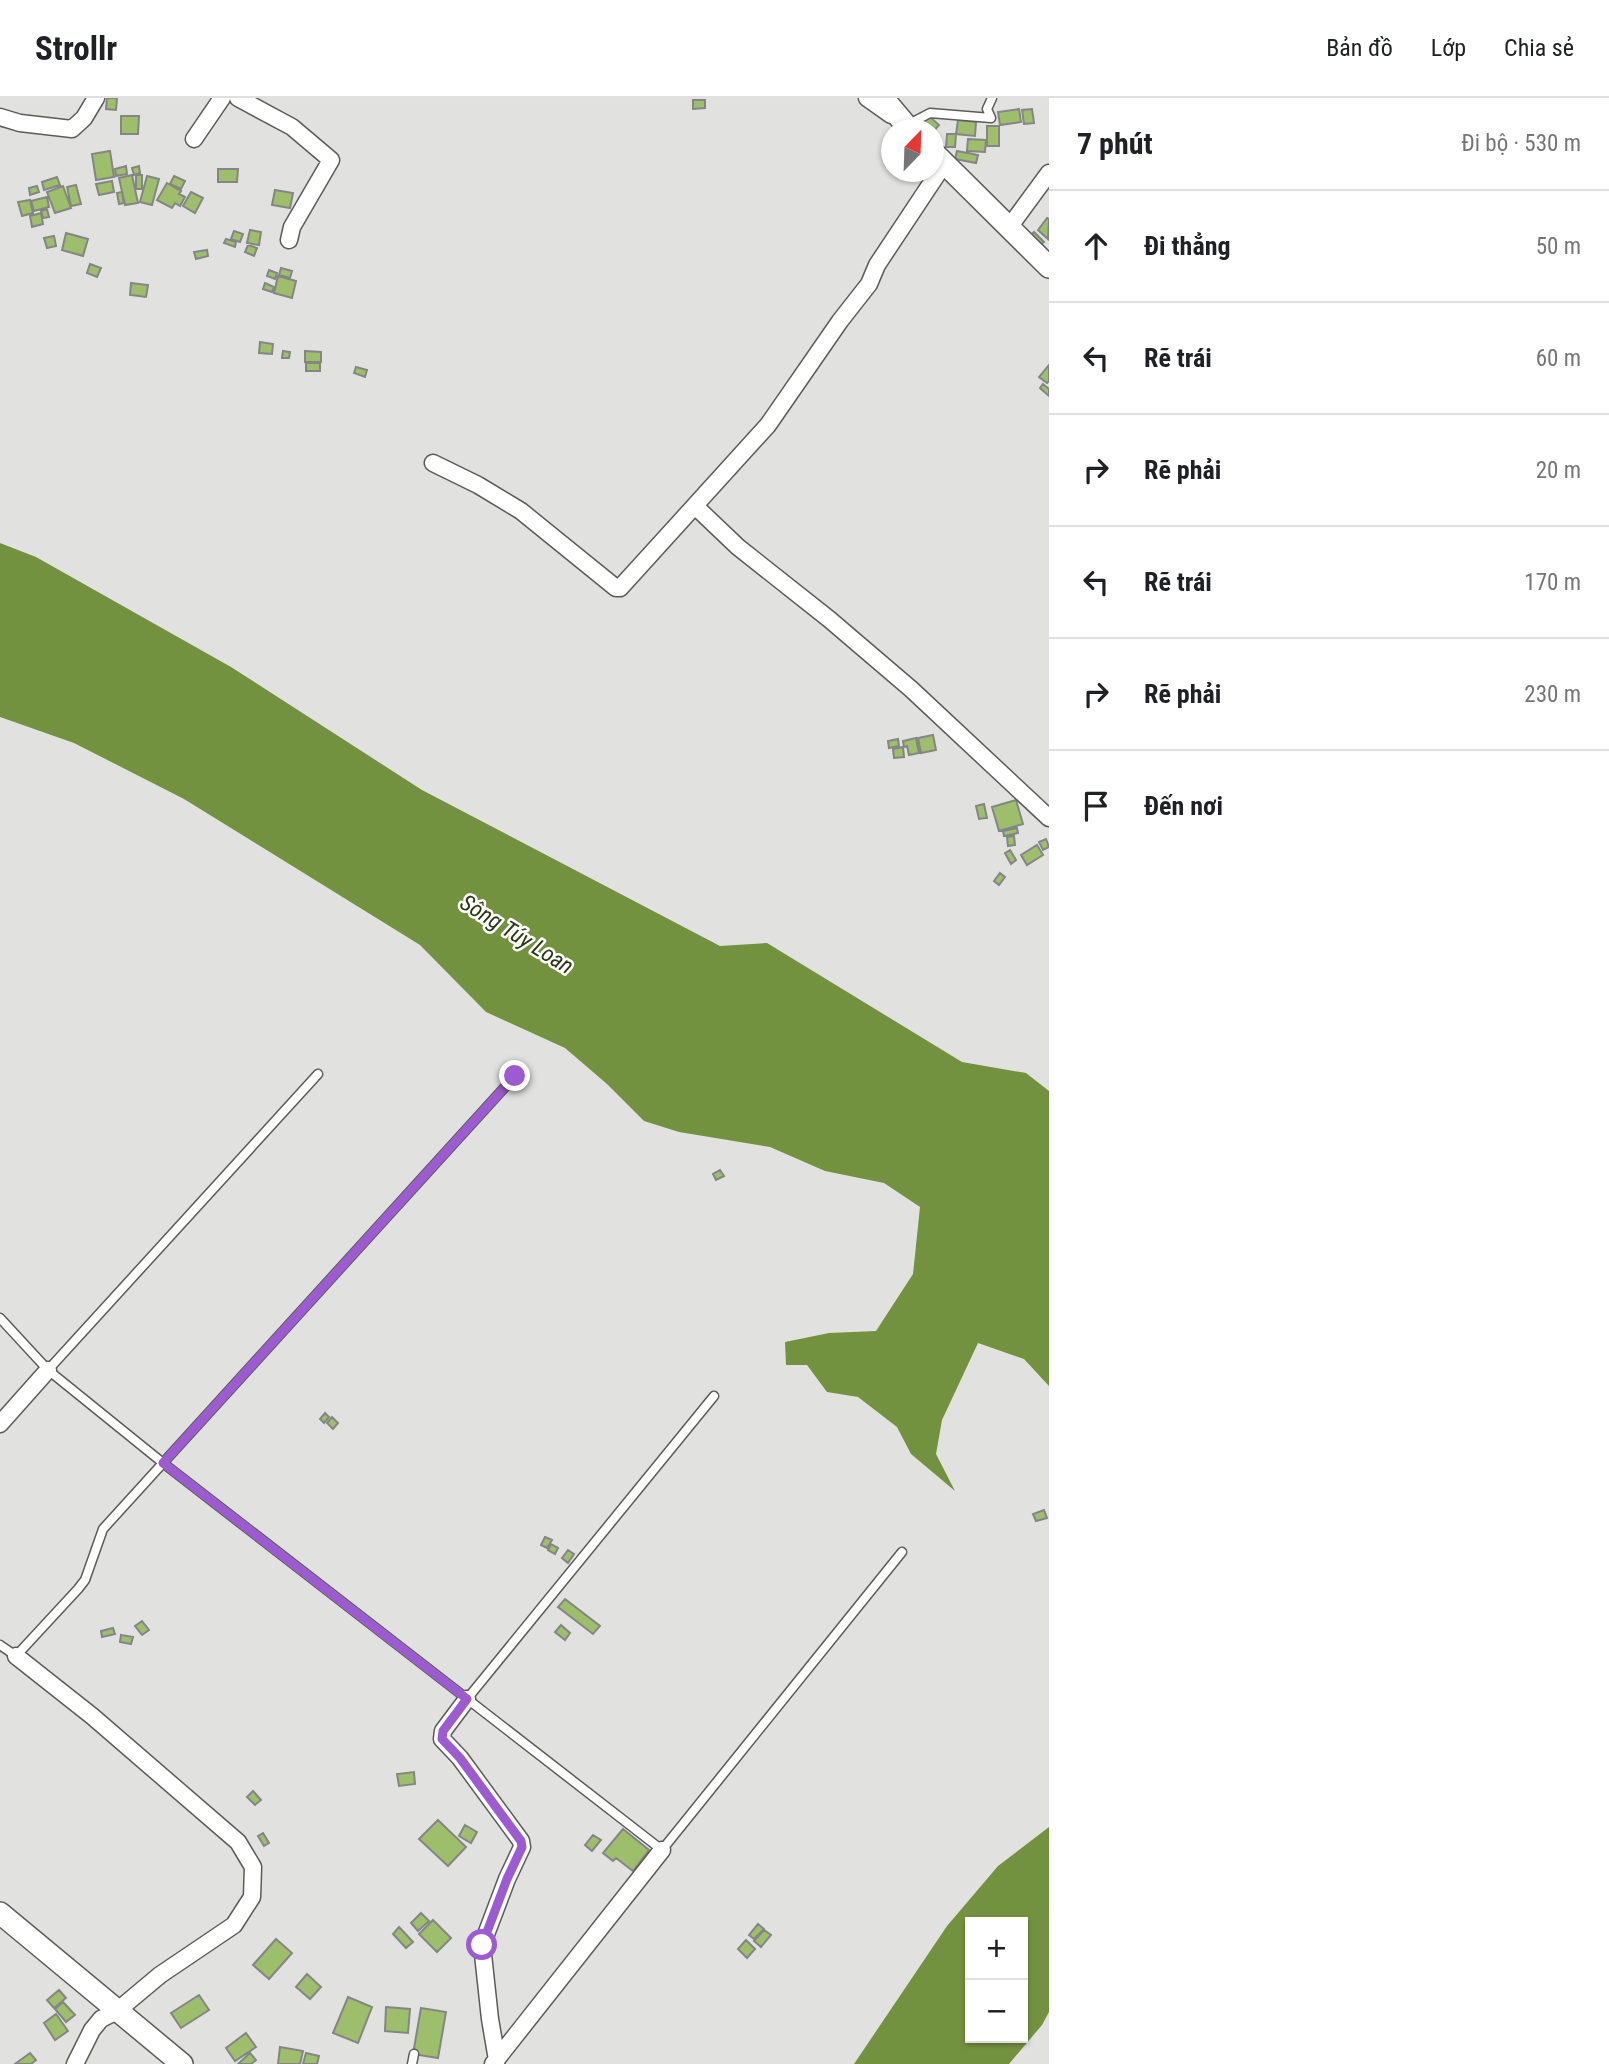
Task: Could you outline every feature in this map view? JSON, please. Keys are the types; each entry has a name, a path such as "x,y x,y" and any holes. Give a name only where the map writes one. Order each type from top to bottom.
{"street":[{"path":"0,117 20,123 72,129 84,118 96,98"},
{"path":"194,139 222,98"},
{"path":"238,98 292,127 331,160 292,227 289,240"},
{"path":"867,98 896,119"},
{"path":"883,98 900,119"},
{"path":"944,164 1049,267"},
{"path":"1010,226 1049,173"},
{"path":"433,463 478,485 521,511 616,588 624,586 768,425 869,284 877,265 926,182"},
{"path":"696,506 738,547 829,618 911,689 1049,818"},
{"path":"0,1424 48,1370"},
{"path":"16,1656 92,1716 238,1842 253,1867 252,1897 234,1925 160,1975 117,2011 101,2019 92,2030 75,2064"},
{"path":"467,1699 443,1731 442,1739 499,1809 521,1841 522,1847 482,1945 495,2062"},
{"path":"495,2062 662,1850"},
{"path":"0,1913 182,2064"}],"lane":[{"path":"921,119 929,113 991,118 987,109 992,98"},
{"path":"48,1370 318,1074"},
{"path":"0,1646 16,1656 78,1590 85,1580 103,1529 515,1076"},
{"path":"0,1318 48,1370 163,1463 662,1850 902,1552"},
{"path":"467,1699 714,1396"},
{"path":"412,2064 414,2054"}],"water":[{"name":"Sông Túy Loan","path":"0,543 36,557 231,667 422,790 720,946 767,943 962,1062 1026,1073 1049,1091 1049,1386 1024,1359 978,1343 942,1420 936,1454 955,1491 911,1454 897,1427 858,1397 827,1392 807,1365 786,1365 785,1342 829,1333 876,1331 913,1274 920,1207 884,1183 825,1171 770,1147 679,1132 644,1121 565,1048 486,1012 420,945 184,799 74,743 0,717"},
{"path":"1049,1827 1049,2012 1042,2025 1028,2042 1028,1917 965,1917 965,2043 1027,2043 1009,2064 854,2064 947,1926 998,1866"}],"building":[{"path":"107,98 117,98 116,110 106,109"},
{"path":"693,100 705,100 705,108 693,109"},
{"path":"1019,109 1021,122 1000,125 998,112"},
{"path":"1032,109 1034,123 1024,124 1022,110"},
{"path":"121,116 139,116 138,134 121,134"},
{"path":"958,120 976,122 975,136 956,134"},
{"path":"987,126 999,126 999,146 987,146"},
{"path":"947,134 956,134 955,147 946,147"},
{"path":"968,139 986,140 985,152 967,151"},
{"path":"110,151 114,177 96,180 92,154"},
{"path":"957,151 978,155 976,163 955,159"},
{"path":"126,166 127,174 116,176 115,169"},
{"path":"139,166 140,173 134,175 132,168"},
{"path":"218,169 238,169 237,182 218,182"},
{"path":"132,175 138,203 125,205 119,178"},
{"path":"136,175 142,175 142,189 136,189"},
{"path":"147,176 159,179 152,205 140,202"},
{"path":"174,176 185,181 181,189 170,184"},
{"path":"57,177 60,185 44,190 42,182"},
{"path":"112,181 114,192 99,195 96,184"},
{"path":"167,183 181,191 179,194 185,197 180,206 175,203 172,208 157,200"},
{"path":"76,185 81,204 71,206 67,187"},
{"path":"37,186 39,192 30,195 29,188"},
{"path":"63,186 71,208 55,213 47,192"},
{"path":"275,190 293,193 290,208 272,205"},
{"path":"122,192 124,203 119,204 117,193"},
{"path":"191,192 203,198 195,213 183,206"},
{"path":"47,197 49,207 34,211 31,201"},
{"path":"30,200 33,213 22,216 18,202"},
{"path":"47,209 49,217 43,218 41,211"},
{"path":"41,213 43,224 32,227 30,216"},
{"path":"1047,218 1049,219 1048,239 1038,230"},
{"path":"250,230 261,232 259,245 247,243"},
{"path":"234,231 243,234 240,242 231,239"},
{"path":"1034,232 1044,242 1039,246 1029,237"},
{"path":"66,233 88,239 83,256 62,250"},
{"path":"54,236 56,246 47,248 44,238"},
{"path":"226,239 236,242 235,247 224,243"},
{"path":"248,245 257,248 254,256 245,252"},
{"path":"207,250 208,256 196,259 194,252"},
{"path":"90,264 101,268 97,277 87,273"},
{"path":"281,268 292,271 290,278 279,275"},
{"path":"269,270 277,273 275,279 267,276"},
{"path":"278,276 296,281 292,298 274,293"},
{"path":"131,283 148,285 146,297 130,295"},
{"path":"265,283 274,287 272,292 263,289"},
{"path":"260,342 273,344 272,354 259,353"},
{"path":"283,351 290,352 289,358 282,358"},
{"path":"305,351 321,352 321,362 305,362"},
{"path":"306,363 320,363 320,371 306,371"},
{"path":"1049,365 1049,381 1047,383 1039,377"},
{"path":"356,367 367,370 365,377 354,373"},
{"path":"1043,384 1049,389 1049,396 1040,388"},
{"path":"933,735 936,750 921,753 918,738"},
{"path":"916,738 919,753 909,755 903,741"},
{"path":"898,739 899,746 889,748 888,741"},
{"path":"903,747 904,757 894,758 893,749"},
{"path":"1016,800 1023,824 999,831 992,807"},
{"path":"984,804 987,818 979,819 976,806"},
{"path":"1017,828 1018,833 1004,836 1003,831"},
{"path":"1014,836 1015,845 1008,846 1007,837"},
{"path":"1046,839 1049,847 1043,850 1039,842"},
{"path":"1037,845 1043,855 1027,865 1021,855"},
{"path":"1010,850 1016,860 1011,864 1005,853"},
{"path":"1000,873 1005,877 999,885 994,881"},
{"path":"720,1170 724,1176 716,1180 713,1174"},
{"path":"325,1413 329,1417 324,1423 320,1419"},
{"path":"332,1417 338,1423 333,1429 327,1423"},
{"path":"1044,1510 1047,1518 1036,1521 1033,1514"},
{"path":"545,1537 552,1540 547,1548 541,1545"},
{"path":"551,1544 558,1548 555,1554 548,1550"},
{"path":"568,1550 574,1554 568,1563 562,1558"},
{"path":"565,1599 600,1626 593,1634 558,1607"},
{"path":"142,1621 149,1630 142,1635 135,1626"},
{"path":"561,1625 570,1633 565,1640 555,1632"},
{"path":"113,1628 115,1634 102,1637 101,1631"},
{"path":"121,1635 133,1637 131,1644 120,1642"},
{"path":"414,1772 415,1784 399,1786 397,1774"},
{"path":"253,1791 261,1800 255,1805 247,1797"},
{"path":"438,1820 466,1847 448,1866 419,1839"},
{"path":"465,1825 477,1832 471,1843 459,1836"},
{"path":"623,1829 649,1850 633,1871 616,1858 613,1861 603,1853"},
{"path":"263,1833 269,1843 264,1846 258,1836"},
{"path":"593,1835 601,1840 592,1851 585,1845"},
{"path":"421,1913 429,1921 418,1931 411,1923"},
{"path":"433,1920 451,1938 437,1952 419,1934"},
{"path":"758,1924 764,1929 754,1939 749,1935"},
{"path":"399,1927 413,1942 406,1948 393,1934"},
{"path":"764,1930 771,1935 761,1947 754,1941"},
{"path":"276,1939 292,1953 269,1979 253,1965"},
{"path":"746,1940 755,1949 747,1958 738,1949"},
{"path":"307,1974 321,1987 310,1999 296,1987"},
{"path":"59,1990 66,1998 54,2008 47,2000"},
{"path":"199,1995 209,2010 181,2028 171,2013"},
{"path":"348,1997 372,2007 358,2043 333,2033"},
{"path":"63,2002 75,2015 66,2022 55,2009"},
{"path":"386,2007 410,2009 408,2033 385,2031"},
{"path":"421,2008 446,2012 438,2058 413,2054"},
{"path":"56,2014 68,2031 55,2040 44,2023"},
{"path":"246,2033 256,2047 235,2061 226,2048"},
{"path":"280,2047 303,2051 300,2064 278,2064"},
{"path":"30,2053 36,2060 31,2064 15,2064"},
{"path":"250,2053 256,2060 251,2064 238,2064"},
{"path":"306,2053 319,2056 317,2064 303,2064"}],"route":[{"path":"482,1945 522,1847 521,1841 499,1809 442,1739 443,1731 467,1699 163,1463 515,1076"}]}
